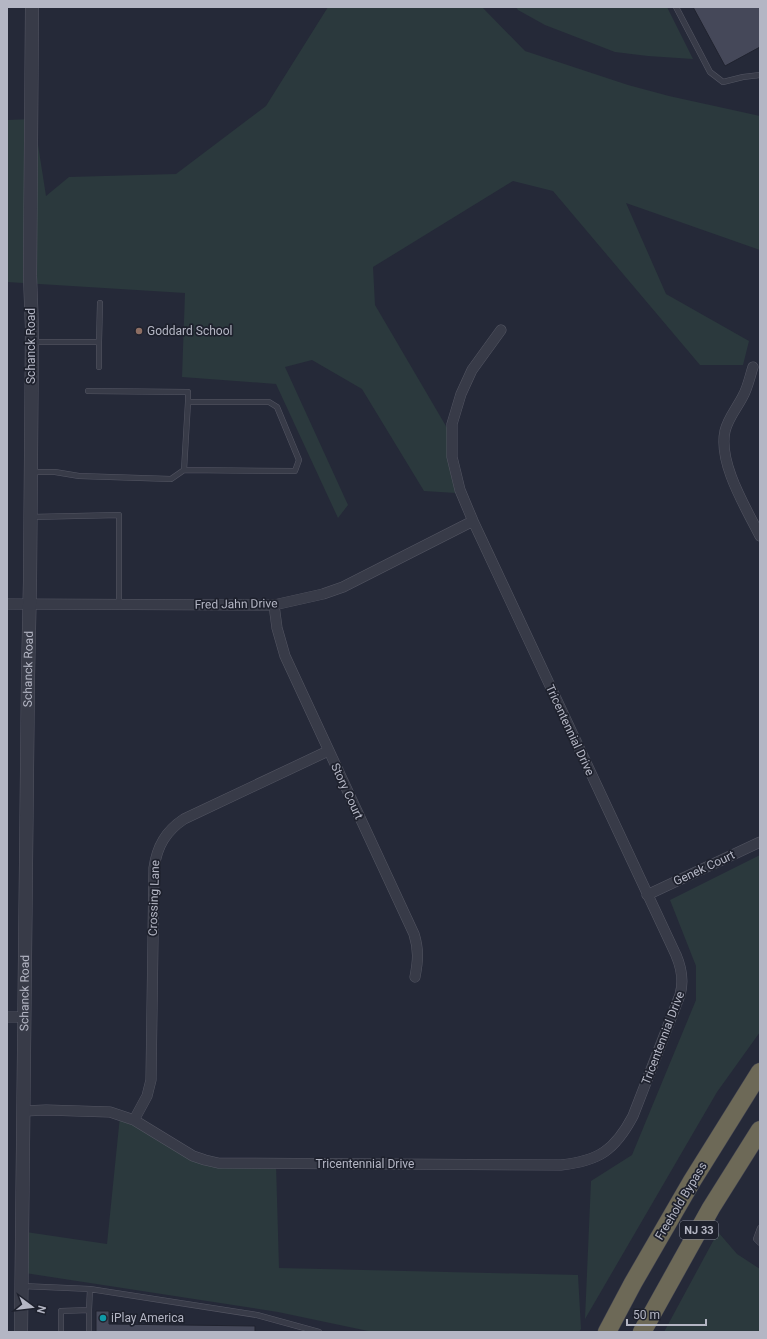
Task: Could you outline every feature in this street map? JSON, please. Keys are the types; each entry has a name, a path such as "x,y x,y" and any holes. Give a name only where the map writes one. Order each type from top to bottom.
{"highway":[{"name":"Freehold Bypass","path":"606,1332 671,1216 760,1072"},
{"name":"NJ 33","path":"642,1332 711,1208 760,1130"}],"street":[{"name":"Schanck Road","path":"21,1332 31,517 32,342 30,276 32,7"},
{"name":"Tricentennial Drive","path":"24,1111 110,1112 134,1120 193,1156 218,1163 561,1165 584,1162 609,1149 619,1139 633,1116 682,988 683,978 679,962 473,521 460,490 452,457 452,424 461,394 472,370 501,330"},
{"path":"753,367 744,395 730,417 725,431 724,450 729,472 760,536"},
{"name":"Fred Jahn Drive","path":"7,604 274,605 323,594 343,587 473,521"},
{"name":"Story Court","path":"274,605 280,642 285,656 414,934 418,953 418,961 414,977"},
{"name":"Crossing Lane","path":"134,1120 148,1096 151,1080 154,868 155,856 160,844 167,833 176,824 184,819 328,751"},
{"name":"Genek Court","path":"647,894 760,842"},
{"path":"7,1017 24,1017"}],"lane":[{"path":"676,7 710,72 723,82 760,75"},
{"path":"99,367 100,303"},
{"path":"32,342 99,342"},
{"path":"88,391 188,392 184,470"},
{"path":"31,472 55,472 79,476 170,479 184,470 295,471 299,460 277,407 269,402 188,402"},
{"path":"31,517 119,516 120,605"},
{"path":"760,1228 756,1239 760,1243"},
{"path":"22,1286 90,1289 257,1315 319,1332"},
{"path":"89,1332 90,1289"},
{"path":"61,1332 61,1311 89,1310"}],"shaded area":[{"path":"328,7 482,7 525,51 628,85 669,96 760,116 760,250 626,203 666,294 749,341 743,365 700,365 553,191 513,181 373,267 375,305 450,433 456,493 424,491 362,389 312,360 285,367 348,505 338,518 276,384 182,377 185,293 7,282 7,120 34,119 46,196 69,177 176,174 266,106"},
{"path":"516,7 667,7 693,59 615,52 545,25 518,10"},
{"path":"760,855 760,1032 717,1092 585,1319 591,1181 632,1155 696,1000 696,966 670,900"},
{"path":"120,1116 203,1159 276,1164 279,1268 578,1275 581,1329 579,1332 373,1332 278,1312 25,1273 26,1232 107,1244"},
{"path":"718,1232 737,1254 760,1269 760,1332 664,1332"}],"building":[{"path":"693,7 760,7 760,47 725,66"},
{"name":"iPlay America","path":"96,1311 109,1311 109,1324 255,1326 255,1332 96,1332"}],"place":[{"name":"Goddard School","path":"139,331"},
{"name":"iPlay America","path":"103,1318"}]}
